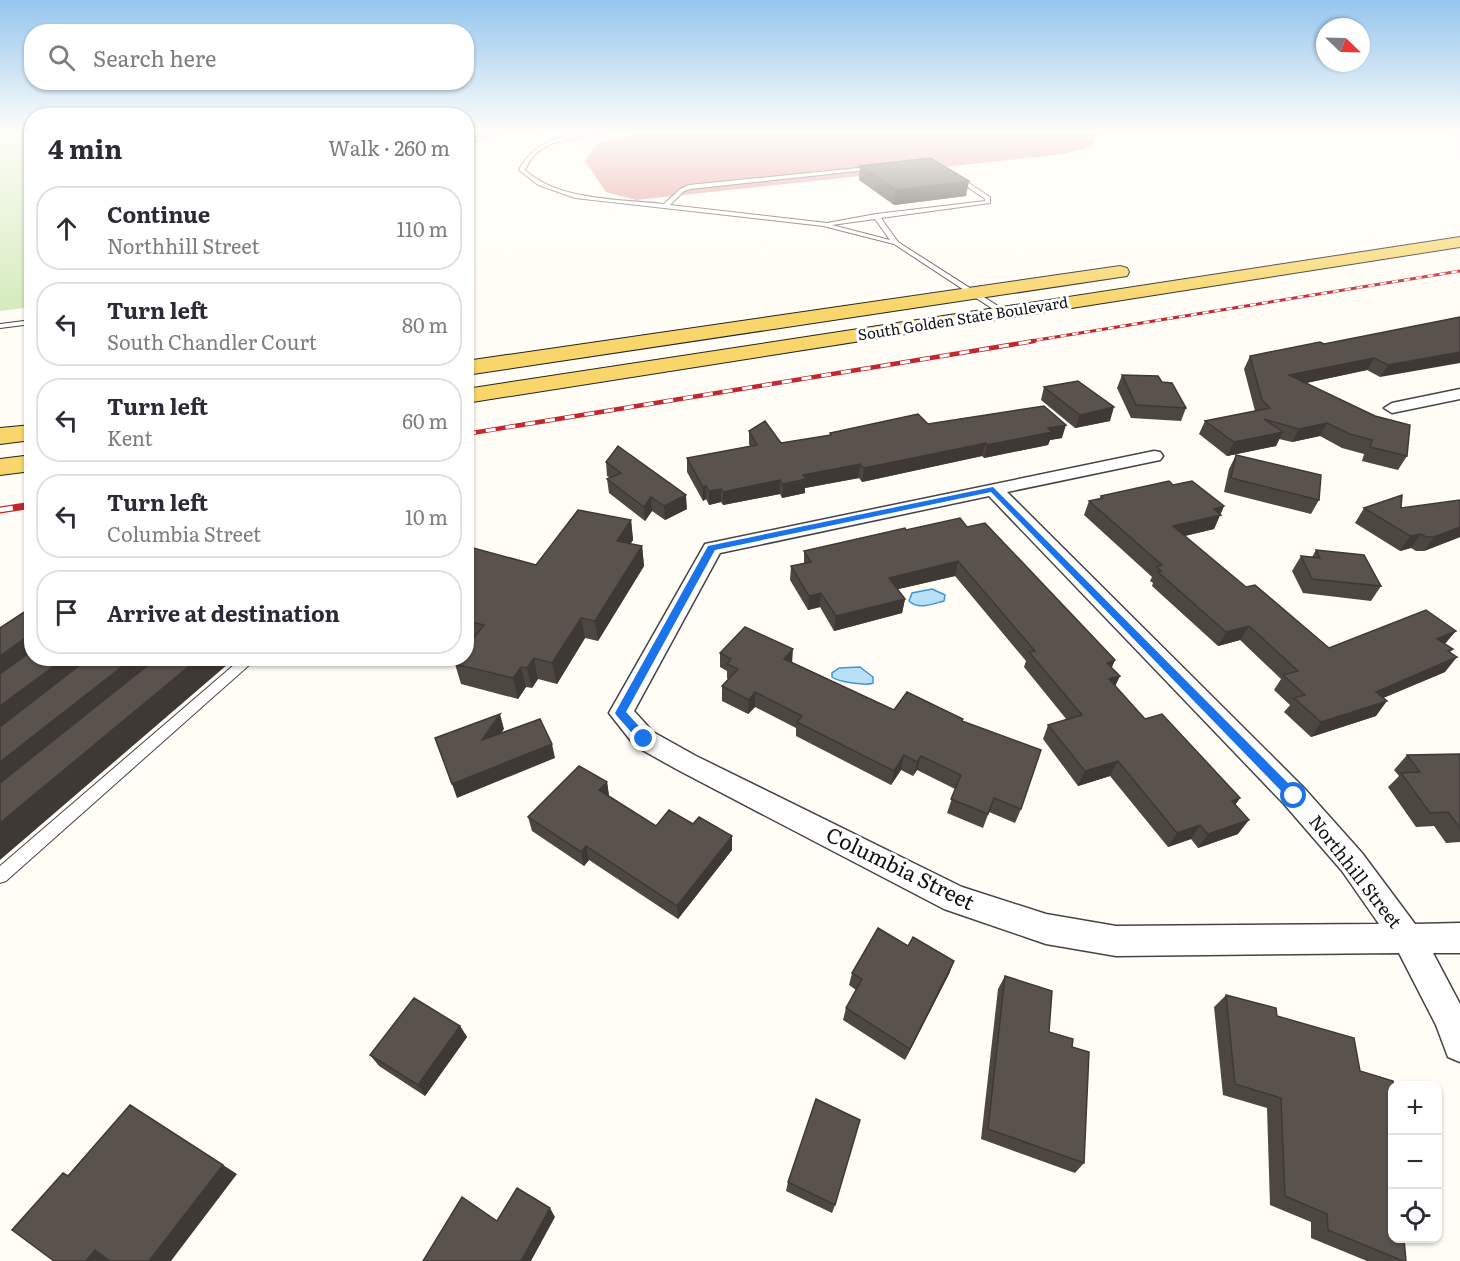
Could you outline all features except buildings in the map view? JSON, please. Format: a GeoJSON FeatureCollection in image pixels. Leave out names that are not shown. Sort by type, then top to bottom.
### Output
{"type":"FeatureCollection","features":[{"type":"Feature","properties":{"kind":"main road","name":"South Golden State Boulevard"},"geometry":{"type":"LineString","coordinates":[[474,395],[1460,242]]}},
{"type":"Feature","properties":{"kind":"main road","name":"South Golden State Boulevard"},"geometry":{"type":"LineString","coordinates":[[474,367],[1142,268]]}},
{"type":"Feature","properties":{"kind":"main road"},"geometry":{"type":"LineString","coordinates":[[0,436],[24,433]]}},
{"type":"Feature","properties":{"kind":"main road"},"geometry":{"type":"LineString","coordinates":[[0,468],[24,464]]}},
{"type":"Feature","properties":{"kind":"street"},"geometry":{"type":"LineString","coordinates":[[1392,408],[1460,394]]}},
{"type":"Feature","properties":{"kind":"street"},"geometry":{"type":"LineString","coordinates":[[993,489],[1154,456]]}},
{"type":"Feature","properties":{"kind":"street","name":"Columbia Street"},"geometry":{"type":"LineString","coordinates":[[993,489],[712,548],[621,713],[644,739],[903,873],[955,899],[1046,929],[1116,941],[1460,938]]}},
{"type":"Feature","properties":{"kind":"street","name":"Northhill Street"},"geometry":{"type":"LineString","coordinates":[[993,489],[1294,796],[1352,862],[1409,940],[1449,1017],[1460,1045]]}},
{"type":"Feature","properties":{"kind":"lane"},"geometry":{"type":"LineString","coordinates":[[553,190],[575,196],[823,224],[897,243],[1005,313]]}},
{"type":"Feature","properties":{"kind":"lane"},"geometry":{"type":"LineString","coordinates":[[664,207],[682,190]]}},
{"type":"Feature","properties":{"kind":"lane"},"geometry":{"type":"LineString","coordinates":[[823,224],[988,202],[988,198],[975,190]]}},
{"type":"Feature","properties":{"kind":"lane"},"geometry":{"type":"LineString","coordinates":[[876,216],[897,243]]}},
{"type":"Feature","properties":{"kind":"lane"},"geometry":{"type":"LineString","coordinates":[[0,326],[24,323]]}},
{"type":"Feature","properties":{"kind":"lane"},"geometry":{"type":"LineString","coordinates":[[0,876],[242,666]]}},
{"type":"Feature","properties":{"kind":"green space"},"geometry":{"type":"Polygon","coordinates":[[[0,190],[24,190],[24,308],[0,311],[0,190]]]}},
{"type":"Feature","properties":{"kind":"water"},"geometry":{"type":"Polygon","coordinates":[[[932,589],[945,595],[944,601],[921,606],[909,601],[912,593],[932,589]]]}},
{"type":"Feature","properties":{"kind":"water"},"geometry":{"type":"Polygon","coordinates":[[[860,667],[873,677],[873,683],[852,683],[832,677],[832,673],[839,668],[860,667]]]}},
{"type":"Feature","properties":{"kind":"railway"},"geometry":{"type":"LineString","coordinates":[[1025,342],[1460,271]]}},
{"type":"Feature","properties":{"kind":"railway"},"geometry":{"type":"LineString","coordinates":[[474,433],[1034,341]]}},
{"type":"Feature","properties":{"kind":"railway"},"geometry":{"type":"LineString","coordinates":[[0,510],[24,506]]}},
{"type":"Feature","properties":{"kind":"route"},"geometry":{"type":"LineString","coordinates":[[644,739],[621,713],[712,548],[993,489],[1294,796]]}}]}
